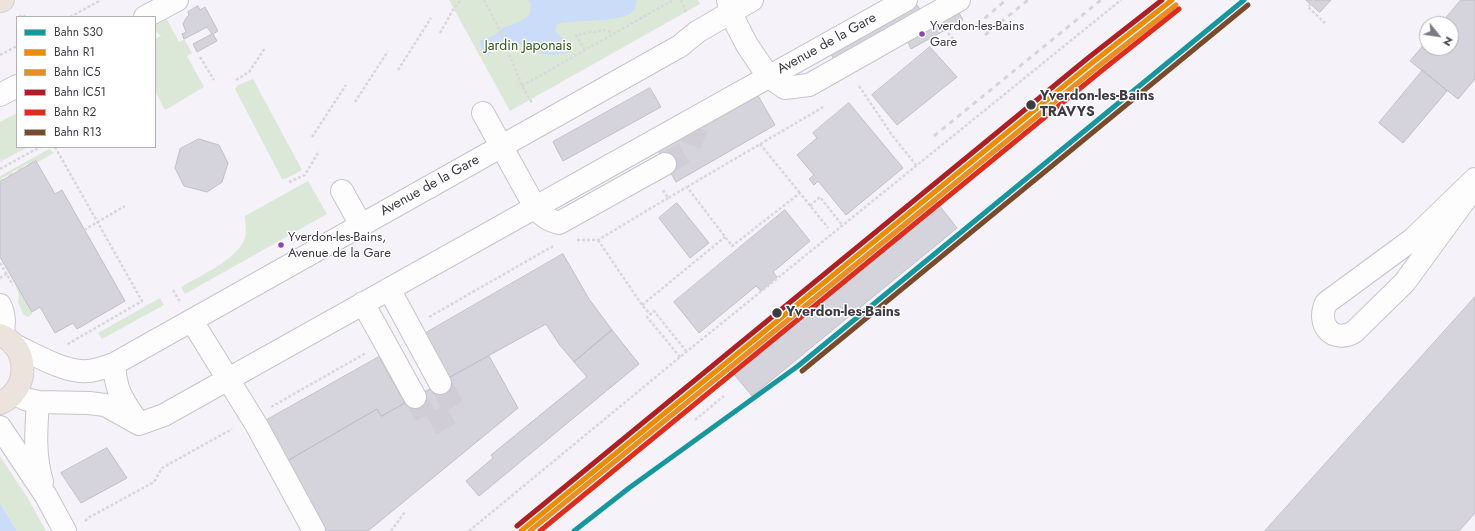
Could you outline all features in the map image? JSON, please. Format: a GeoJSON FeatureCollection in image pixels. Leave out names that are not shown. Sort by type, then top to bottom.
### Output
{"type":"FeatureCollection","features":[{"type":"Feature","properties":{"kind":"main road"},"geometry":{"type":"LineString","coordinates":[[6,338],[20,354],[23,364],[23,374],[19,384],[7,398]]}},
{"type":"Feature","properties":{"kind":"street"},"geometry":{"type":"LineString","coordinates":[[147,16],[177,0]]}},
{"type":"Feature","properties":{"kind":"street","name":"Avenue de la Gare"},"geometry":{"type":"LineString","coordinates":[[6,338],[61,366],[80,371],[89,371],[114,364],[680,46],[729,6],[752,0]]}},
{"type":"Feature","properties":{"kind":"street","name":"Avenue de la Gare"},"geometry":{"type":"LineString","coordinates":[[139,424],[164,415],[535,207],[700,120],[768,76],[906,0]]}},
{"type":"Feature","properties":{"kind":"street","name":"Avenue de la Gare"},"geometry":{"type":"LineString","coordinates":[[729,6],[748,45],[768,76],[785,88],[809,86],[959,0]]}},
{"type":"Feature","properties":{"kind":"street"},"geometry":{"type":"LineString","coordinates":[[0,95],[16,87]]}},
{"type":"Feature","properties":{"kind":"street"},"geometry":{"type":"LineString","coordinates":[[484,113],[535,207],[542,216],[549,221],[559,223],[658,168]]}},
{"type":"Feature","properties":{"kind":"street"},"geometry":{"type":"LineString","coordinates":[[1475,179],[1413,239],[1326,303],[1322,316],[1326,328],[1336,335],[1349,335],[1354,332],[1405,282],[1475,186]]}},
{"type":"Feature","properties":{"kind":"street"},"geometry":{"type":"LineString","coordinates":[[342,192],[361,225]]}},
{"type":"Feature","properties":{"kind":"street"},"geometry":{"type":"LineString","coordinates":[[389,289],[440,383]]}},
{"type":"Feature","properties":{"kind":"street"},"geometry":{"type":"LineString","coordinates":[[363,304],[415,398]]}},
{"type":"Feature","properties":{"kind":"street"},"geometry":{"type":"LineString","coordinates":[[0,305],[3,310],[6,338]]}},
{"type":"Feature","properties":{"kind":"street"},"geometry":{"type":"LineString","coordinates":[[192,321],[252,417],[314,531]]}},
{"type":"Feature","properties":{"kind":"street"},"geometry":{"type":"LineString","coordinates":[[114,364],[115,380],[121,397],[139,424]]}},
{"type":"Feature","properties":{"kind":"street"},"geometry":{"type":"LineString","coordinates":[[7,398],[26,399],[38,402],[89,403],[105,405],[139,424]]}},
{"type":"Feature","properties":{"kind":"street"},"geometry":{"type":"LineString","coordinates":[[38,402],[36,432],[37,464],[46,496]]}},
{"type":"Feature","properties":{"kind":"street"},"geometry":{"type":"LineString","coordinates":[[0,427],[46,496],[75,529]]}},
{"type":"Feature","properties":{"kind":"path"},"geometry":{"type":"LineString","coordinates":[[72,16],[101,0]]}},
{"type":"Feature","properties":{"kind":"path"},"geometry":{"type":"LineString","coordinates":[[440,33],[454,8],[461,0]]}},
{"type":"Feature","properties":{"kind":"path"},"geometry":{"type":"LineString","coordinates":[[484,0],[507,47],[522,86],[534,106]]}},
{"type":"Feature","properties":{"kind":"path"},"geometry":{"type":"LineString","coordinates":[[522,86],[673,0]]}},
{"type":"Feature","properties":{"kind":"path"},"geometry":{"type":"LineString","coordinates":[[681,0],[686,13]]}},
{"type":"Feature","properties":{"kind":"path"},"geometry":{"type":"LineString","coordinates":[[469,531],[842,225],[1121,0]]}},
{"type":"Feature","properties":{"kind":"path"},"geometry":{"type":"LineString","coordinates":[[1314,0],[1308,7],[1325,23]]}},
{"type":"Feature","properties":{"kind":"path"},"geometry":{"type":"LineString","coordinates":[[398,70],[431,18]]}},
{"type":"Feature","properties":{"kind":"path"},"geometry":{"type":"LineString","coordinates":[[585,50],[576,35],[604,30],[614,34]]}},
{"type":"Feature","properties":{"kind":"path"},"geometry":{"type":"LineString","coordinates":[[948,33],[956,42]]}},
{"type":"Feature","properties":{"kind":"path"},"geometry":{"type":"LineString","coordinates":[[0,55],[16,47]]}},
{"type":"Feature","properties":{"kind":"path"},"geometry":{"type":"LineString","coordinates":[[236,80],[249,72],[265,48]]}},
{"type":"Feature","properties":{"kind":"path"},"geometry":{"type":"LineString","coordinates":[[355,102],[388,52]]}},
{"type":"Feature","properties":{"kind":"path"},"geometry":{"type":"LineString","coordinates":[[200,57],[214,80]]}},
{"type":"Feature","properties":{"kind":"path"},"geometry":{"type":"LineString","coordinates":[[312,137],[346,85]]}},
{"type":"Feature","properties":{"kind":"path"},"geometry":{"type":"LineString","coordinates":[[858,86],[892,135],[916,165]]}},
{"type":"Feature","properties":{"kind":"path"},"geometry":{"type":"LineString","coordinates":[[572,240],[598,240],[825,106]]}},
{"type":"Feature","properties":{"kind":"path"},"geometry":{"type":"LineString","coordinates":[[760,144],[828,228]]}},
{"type":"Feature","properties":{"kind":"path"},"geometry":{"type":"LineString","coordinates":[[0,169],[38,148]]}},
{"type":"Feature","properties":{"kind":"path"},"geometry":{"type":"LineString","coordinates":[[56,148],[142,301],[64,346]]}},
{"type":"Feature","properties":{"kind":"path"},"geometry":{"type":"LineString","coordinates":[[289,182],[305,175],[320,151]]}},
{"type":"Feature","properties":{"kind":"path"},"geometry":{"type":"LineString","coordinates":[[658,168],[668,198]]}},
{"type":"Feature","properties":{"kind":"path"},"geometry":{"type":"LineString","coordinates":[[687,187],[732,246],[800,193]]}},
{"type":"Feature","properties":{"kind":"path"},"geometry":{"type":"LineString","coordinates":[[810,206],[820,197],[842,225]]}},
{"type":"Feature","properties":{"kind":"path"},"geometry":{"type":"LineString","coordinates":[[84,230],[125,206]]}},
{"type":"Feature","properties":{"kind":"path"},"geometry":{"type":"LineString","coordinates":[[642,305],[725,237]]}},
{"type":"Feature","properties":{"kind":"path"},"geometry":{"type":"LineString","coordinates":[[598,240],[642,305],[650,314]]}},
{"type":"Feature","properties":{"kind":"path"},"geometry":{"type":"LineString","coordinates":[[410,327],[558,244]]}},
{"type":"Feature","properties":{"kind":"path"},"geometry":{"type":"LineString","coordinates":[[0,278],[9,272]]}},
{"type":"Feature","properties":{"kind":"path"},"geometry":{"type":"LineString","coordinates":[[680,357],[647,317],[650,314],[654,311],[686,351]]}},
{"type":"Feature","properties":{"kind":"path"},"geometry":{"type":"LineString","coordinates":[[75,529],[88,518],[154,482],[162,468],[384,342]]}},
{"type":"Feature","properties":{"kind":"path"},"geometry":{"type":"LineString","coordinates":[[695,420],[725,395]]}},
{"type":"Feature","properties":{"kind":"path"},"geometry":{"type":"LineString","coordinates":[[391,531],[406,512]]}},
{"type":"Feature","properties":{"kind":"green space","name":"Jardin Japonais"},"geometry":{"type":"Polygon","coordinates":[[[449,0],[698,0],[700,4],[510,111],[449,0]]]}},
{"type":"Feature","properties":{"kind":"green space"},"geometry":{"type":"Polygon","coordinates":[[[164,14],[179,42],[184,39],[192,53],[187,56],[204,87],[165,110],[156,93],[156,38],[161,36],[156,32],[156,18],[164,14]]]}},
{"type":"Feature","properties":{"kind":"green space"},"geometry":{"type":"Polygon","coordinates":[[[253,79],[302,170],[287,178],[282,179],[235,89],[238,85],[253,79]]]}},
{"type":"Feature","properties":{"kind":"green space"},"geometry":{"type":"Polygon","coordinates":[[[16,114],[16,148],[26,148],[0,162],[0,122],[16,114]]]}},
{"type":"Feature","properties":{"kind":"green space"},"geometry":{"type":"Polygon","coordinates":[[[49,149],[54,153],[36,163],[35,161],[29,165],[27,164],[19,171],[18,169],[12,172],[13,174],[2,178],[3,180],[0,182],[0,176],[49,149]]]}},
{"type":"Feature","properties":{"kind":"green space"},"geometry":{"type":"Polygon","coordinates":[[[308,181],[327,214],[185,294],[181,287],[227,260],[241,246],[246,235],[245,216],[308,181]]]}},
{"type":"Feature","properties":{"kind":"green space"},"geometry":{"type":"Polygon","coordinates":[[[15,283],[32,312],[32,314],[28,317],[24,315],[18,303],[19,295],[15,283]]]}},
{"type":"Feature","properties":{"kind":"green space"},"geometry":{"type":"Polygon","coordinates":[[[160,298],[164,305],[102,339],[98,333],[160,298]]]}},
{"type":"Feature","properties":{"kind":"green space"},"geometry":{"type":"Polygon","coordinates":[[[0,456],[27,497],[46,531],[17,531],[0,503],[0,456]]]}},
{"type":"Feature","properties":{"kind":"water"},"geometry":{"type":"Polygon","coordinates":[[[527,0],[636,0],[636,4],[635,9],[632,12],[622,17],[605,20],[560,23],[557,25],[555,31],[566,42],[569,52],[553,55],[546,54],[531,50],[509,40],[493,48],[490,55],[486,55],[481,47],[480,41],[493,36],[504,27],[519,22],[527,17],[531,8],[530,2],[527,0]]]}},
{"type":"Feature","properties":{"kind":"water"},"geometry":{"type":"Polygon","coordinates":[[[0,503],[17,531],[0,531],[0,503]]]}},
{"type":"Feature","properties":{"kind":"building"},"geometry":{"type":"Polygon","coordinates":[[[1306,0],[1331,0],[1320,12],[1306,0]]]}},
{"type":"Feature","properties":{"kind":"building"},"geometry":{"type":"Polygon","coordinates":[[[1461,0],[1475,0],[1475,79],[1458,99],[1410,61],[1419,50],[1419,56],[1459,56],[1459,16],[1448,16],[1461,0]]]}},
{"type":"Feature","properties":{"kind":"building"},"geometry":{"type":"Polygon","coordinates":[[[917,5],[923,14],[836,63],[831,54],[917,5]]]}},
{"type":"Feature","properties":{"kind":"building"},"geometry":{"type":"Polygon","coordinates":[[[198,6],[200,10],[205,7],[218,31],[213,34],[217,41],[197,52],[193,44],[212,34],[207,27],[184,39],[182,34],[186,32],[183,24],[189,15],[188,12],[198,6]]]}},
{"type":"Feature","properties":{"kind":"building"},"geometry":{"type":"Polygon","coordinates":[[[958,11],[963,20],[911,49],[907,40],[958,11]]]}},
{"type":"Feature","properties":{"kind":"building"},"geometry":{"type":"Polygon","coordinates":[[[930,47],[957,77],[897,125],[872,95],[930,47]]]}},
{"type":"Feature","properties":{"kind":"building"},"geometry":{"type":"Polygon","coordinates":[[[1423,70],[1447,91],[1403,143],[1379,123],[1423,70]]]}},
{"type":"Feature","properties":{"kind":"building"},"geometry":{"type":"Polygon","coordinates":[[[650,88],[661,107],[563,161],[553,142],[650,88]]]}},
{"type":"Feature","properties":{"kind":"building"},"geometry":{"type":"Polygon","coordinates":[[[757,94],[775,125],[676,182],[658,151],[757,94]]]}},
{"type":"Feature","properties":{"kind":"building"},"geometry":{"type":"Polygon","coordinates":[[[849,103],[903,168],[846,215],[818,181],[814,185],[809,179],[814,175],[797,155],[817,138],[813,133],[849,103]]]}},
{"type":"Feature","properties":{"kind":"building"},"geometry":{"type":"Polygon","coordinates":[[[199,139],[219,145],[228,163],[222,182],[207,192],[184,186],[175,168],[180,149],[199,139]]]}},
{"type":"Feature","properties":{"kind":"building"},"geometry":{"type":"Polygon","coordinates":[[[36,161],[55,194],[62,190],[125,301],[77,329],[73,323],[55,333],[40,307],[32,312],[0,257],[0,182],[36,161]]]}},
{"type":"Feature","properties":{"kind":"building"},"geometry":{"type":"Polygon","coordinates":[[[935,200],[957,228],[752,396],[729,368],[935,200]]]}},
{"type":"Feature","properties":{"kind":"building"},"geometry":{"type":"Polygon","coordinates":[[[677,203],[709,243],[690,258],[659,218],[677,203]]]}},
{"type":"Feature","properties":{"kind":"building"},"geometry":{"type":"Polygon","coordinates":[[[785,210],[810,241],[773,272],[777,277],[761,291],[756,286],[699,333],[674,302],[785,210]]]}},
{"type":"Feature","properties":{"kind":"building"},"geometry":{"type":"Polygon","coordinates":[[[563,254],[589,299],[612,330],[574,362],[559,344],[546,324],[448,378],[424,334],[563,254]]]}},
{"type":"Feature","properties":{"kind":"building"},"geometry":{"type":"Polygon","coordinates":[[[1475,297],[1475,513],[1459,531],[1265,531],[1475,297]]]}},
{"type":"Feature","properties":{"kind":"building"},"geometry":{"type":"Polygon","coordinates":[[[612,330],[639,364],[479,496],[466,481],[493,458],[491,455],[587,377],[574,362],[612,330]]]}},
{"type":"Feature","properties":{"kind":"building"},"geometry":{"type":"Polygon","coordinates":[[[489,356],[518,408],[368,531],[326,531],[287,461],[377,409],[381,416],[489,356]]]}},
{"type":"Feature","properties":{"kind":"building"},"geometry":{"type":"Polygon","coordinates":[[[379,357],[405,403],[381,416],[377,409],[287,461],[265,421],[379,357]]]}},
{"type":"Feature","properties":{"kind":"building"},"geometry":{"type":"Polygon","coordinates":[[[107,448],[127,478],[81,503],[61,473],[107,448]]]}},
{"type":"Feature","properties":{"kind":"tunnel"},"geometry":{"type":"LineString","coordinates":[[665,164],[688,151],[697,128]]}},
{"type":"Feature","properties":{"kind":"tunnel"},"geometry":{"type":"LineString","coordinates":[[415,397],[430,425],[456,411],[440,383]]}},
{"type":"Feature","properties":{"kind":"railway"},"geometry":{"type":"LineString","coordinates":[[977,25],[1006,0]]}},
{"type":"Feature","properties":{"kind":"railway"},"geometry":{"type":"LineString","coordinates":[[985,35],[1028,0]]}},
{"type":"Feature","properties":{"kind":"railway"},"geometry":{"type":"LineString","coordinates":[[934,136],[1101,0]]}},
{"type":"Feature","properties":{"kind":"rail line","name":"IC51"},"geometry":{"type":"LineString","coordinates":[[517,526],[1088,58],[1162,0]]}},
{"type":"Feature","properties":{"kind":"rail line","name":"R1"},"geometry":{"type":"LineString","coordinates":[[521,531],[1092,63],[1172,0]]}},
{"type":"Feature","properties":{"kind":"rail line","name":"S30"},"geometry":{"type":"LineString","coordinates":[[574,531],[629,488],[798,366],[1244,0]]}},
{"type":"Feature","properties":{"kind":"rail line","name":"IC5"},"geometry":{"type":"LineString","coordinates":[[530,531],[1096,68],[1176,5]]}},
{"type":"Feature","properties":{"kind":"rail line","name":"R13"},"geometry":{"type":"LineString","coordinates":[[802,371],[1248,5]]}},
{"type":"Feature","properties":{"kind":"rail line","name":"R2"},"geometry":{"type":"LineString","coordinates":[[540,531],[1179,9]]}},
{"type":"Feature","properties":{"kind":"place","name":"Yverdon-les-Bains Gare"},"geometry":{"type":"Point","coordinates":[922,34]}},
{"type":"Feature","properties":{"kind":"place","name":"Yverdon-les-Bains TRAVYS"},"geometry":{"type":"Point","coordinates":[1031,105]}},
{"type":"Feature","properties":{"kind":"place","name":"Yverdon-les-Bains, Avenue de la Gare"},"geometry":{"type":"Point","coordinates":[281,245]}},
{"type":"Feature","properties":{"kind":"place","name":"Yverdon-les-Bains"},"geometry":{"type":"Point","coordinates":[777,313]}}]}
